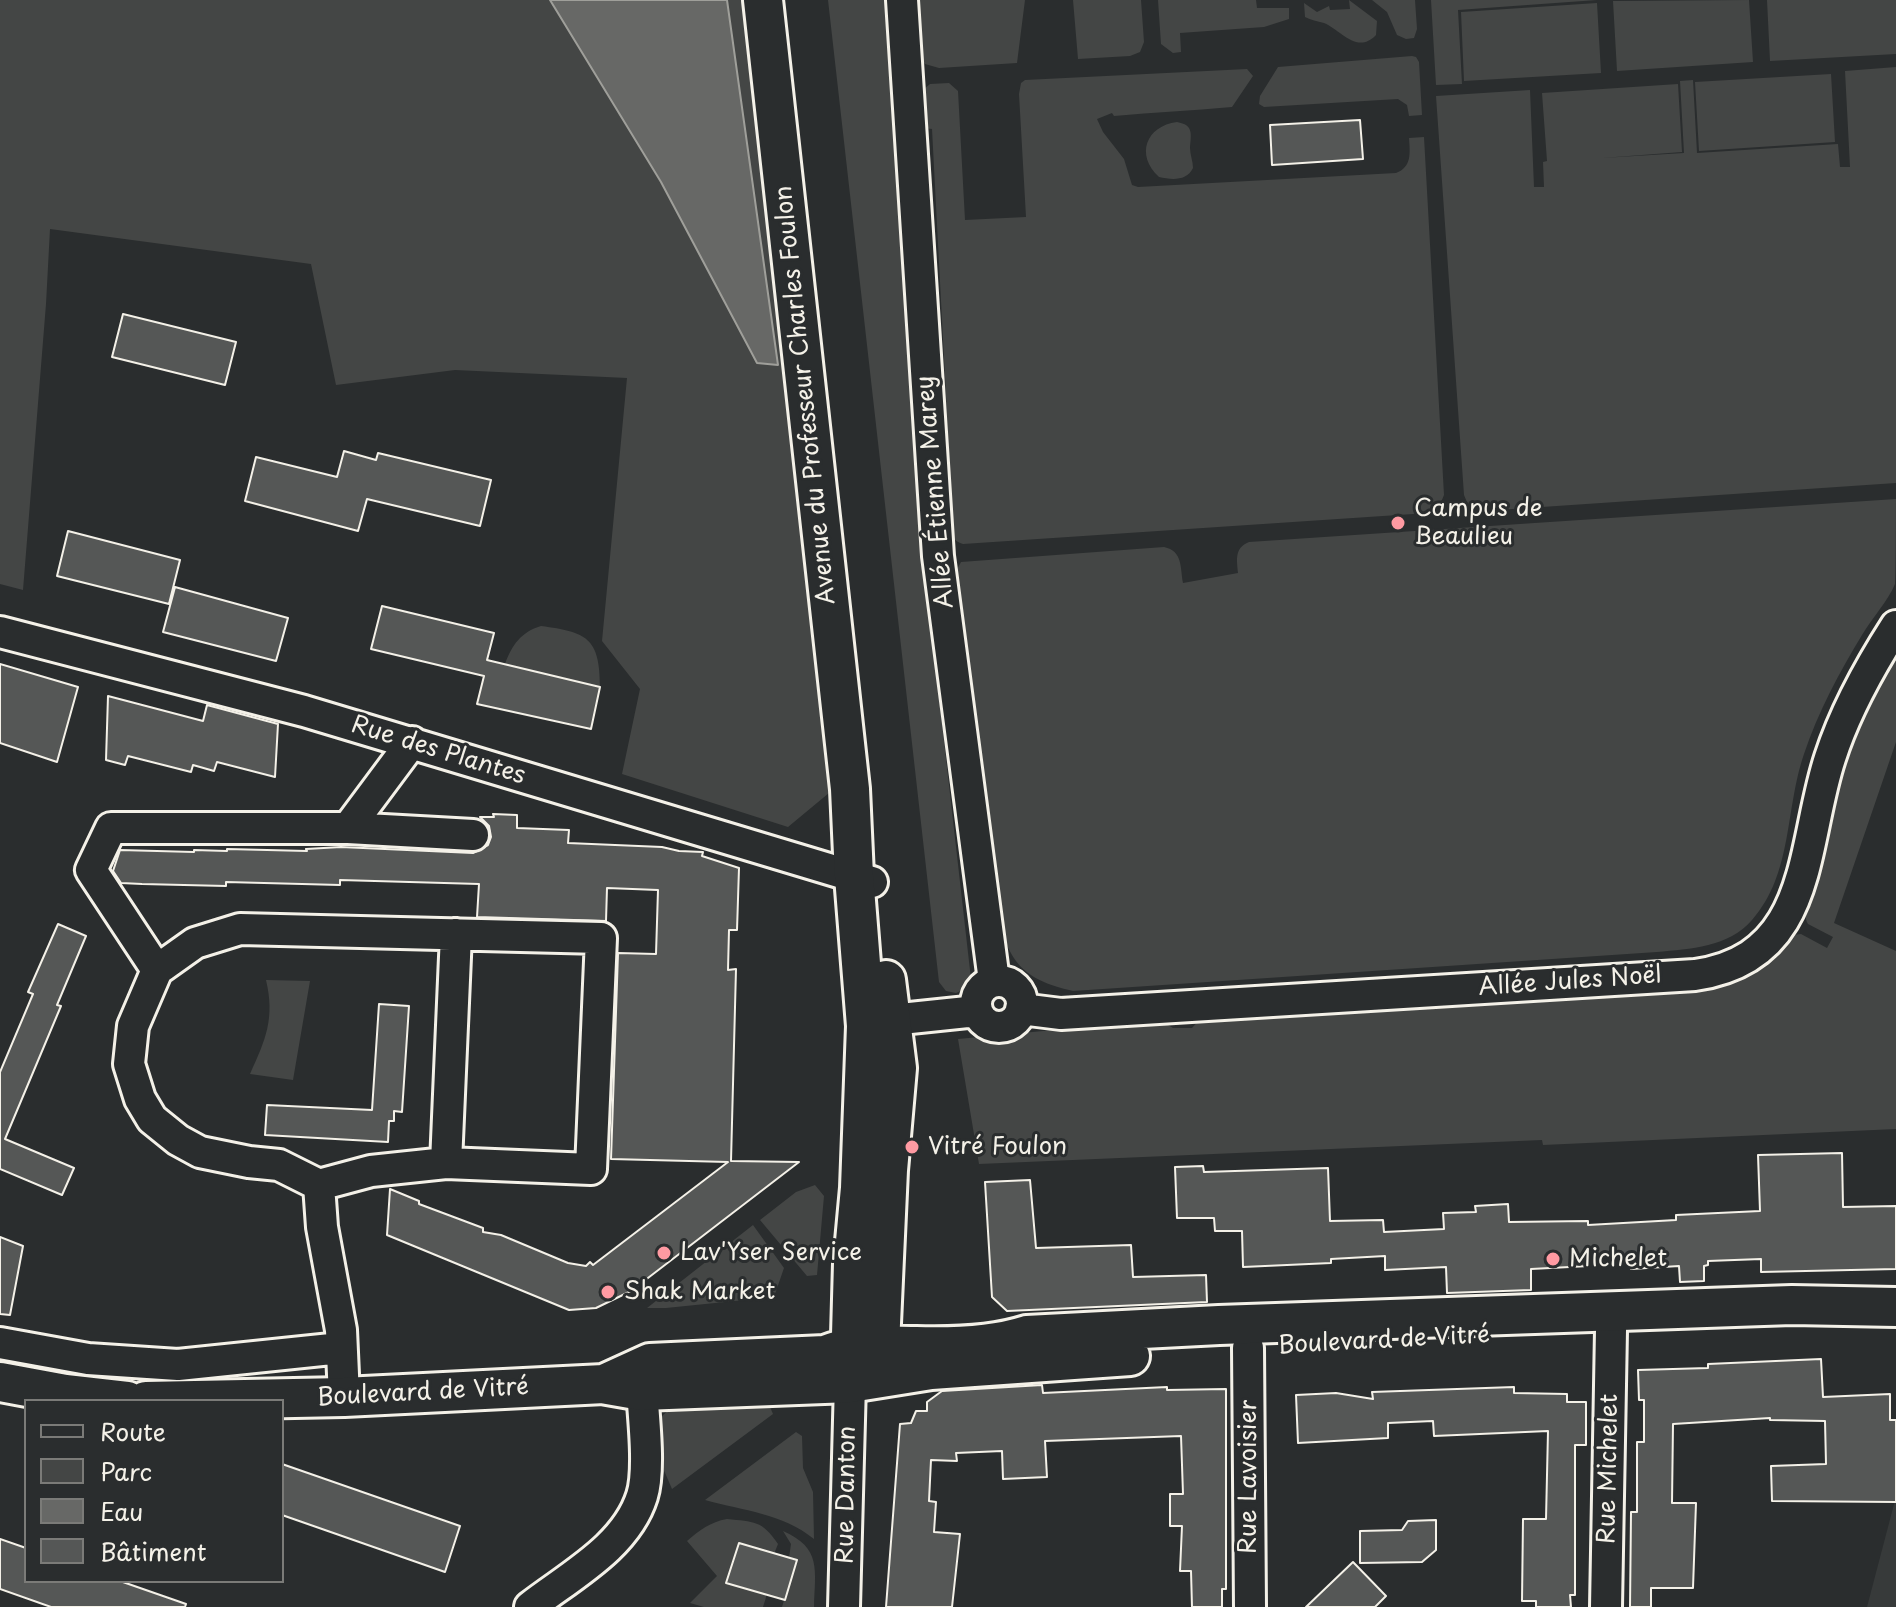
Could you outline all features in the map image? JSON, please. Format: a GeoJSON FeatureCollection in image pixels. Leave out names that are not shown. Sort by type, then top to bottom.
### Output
{"type":"FeatureCollection","features":[{"type":"Feature","properties":{"kind":"main road","name":"Avenue du Professeur Charles Foulon"},"geometry":{"type":"LineString","coordinates":[[763,0],[850,789],[864,825],[863,879],[878,1023],[853,1263],[863,1364]]}},
{"type":"Feature","properties":{"kind":"main road","name":"Avenue du Professeur Charles Foulon"},"geometry":{"type":"LineString","coordinates":[[863,1364],[888,1170],[897,1068],[878,1023]]}},
{"type":"Feature","properties":{"kind":"main road","name":"Boulevard de Vitré"},"geometry":{"type":"LineString","coordinates":[[245,1399],[604,1384],[642,1391],[863,1364],[915,1347],[1006,1342],[1027,1335],[1219,1325],[1792,1305],[1896,1307]]}},
{"type":"Feature","properties":{"kind":"main road","name":"Boulevard de Vitré"},"geometry":{"type":"LineString","coordinates":[[604,1384],[650,1363],[825,1355],[863,1364],[931,1370],[1248,1348],[1611,1330],[1780,1322],[1896,1324]]}},
{"type":"Feature","properties":{"kind":"main road"},"geometry":{"type":"LineString","coordinates":[[0,1382],[109,1399]]}},
{"type":"Feature","properties":{"kind":"street","name":"Allée Étienne Marey"},"geometry":{"type":"LineString","coordinates":[[902,0],[938,556],[994,981]]}},
{"type":"Feature","properties":{"kind":"street","name":"Allée Jules Noël"},"geometry":{"type":"LineString","coordinates":[[1021,1009],[1061,1014],[1695,975],[1732,965],[1758,949],[1794,904],[1805,871],[1815,811],[1830,755],[1849,709],[1896,626]]}},
{"type":"Feature","properties":{"kind":"street","name":"Rue des Plantes"},"geometry":{"type":"LineString","coordinates":[[0,632],[304,711],[781,857],[863,879]]}},
{"type":"Feature","properties":{"kind":"street"},"geometry":{"type":"LineString","coordinates":[[348,828],[412,742]]}},
{"type":"Feature","properties":{"kind":"street"},"geometry":{"type":"LineString","coordinates":[[157,970],[91,870],[111,828],[348,828],[473,835]]}},
{"type":"Feature","properties":{"kind":"street"},"geometry":{"type":"LineString","coordinates":[[240,929],[456,934],[601,938],[591,1169],[446,1163],[371,1171],[319,1185],[279,1165],[200,1152],[178,1140],[152,1119],[140,1099],[129,1064],[133,1026],[157,970],[195,943],[240,929]]}},
{"type":"Feature","properties":{"kind":"street"},"geometry":{"type":"LineString","coordinates":[[446,1163],[456,934]]}},
{"type":"Feature","properties":{"kind":"street"},"geometry":{"type":"LineString","coordinates":[[994,981],[1009,983],[1020,994],[1021,1009],[1014,1022],[1000,1027],[985,1023],[976,1003],[981,989],[994,981]]}},
{"type":"Feature","properties":{"kind":"street"},"geometry":{"type":"LineString","coordinates":[[878,1023],[977,1011]]}},
{"type":"Feature","properties":{"kind":"street"},"geometry":{"type":"LineString","coordinates":[[319,1185],[322,1227],[341,1330],[344,1397]]}},
{"type":"Feature","properties":{"kind":"street","name":"Rue Michelet"},"geometry":{"type":"LineString","coordinates":[[1606,1607],[1611,1330]]}},
{"type":"Feature","properties":{"kind":"street"},"geometry":{"type":"LineString","coordinates":[[0,1343],[88,1359],[178,1365],[341,1348]]}},
{"type":"Feature","properties":{"kind":"street","name":"Rue Lavoisier"},"geometry":{"type":"LineString","coordinates":[[1248,1348],[1250,1607]]}},
{"type":"Feature","properties":{"kind":"street","name":"Rue Danton"},"geometry":{"type":"LineString","coordinates":[[844,1607],[863,1364]]}},
{"type":"Feature","properties":{"kind":"street"},"geometry":{"type":"LineString","coordinates":[[530,1607],[602,1553],[628,1525],[642,1497],[645,1481],[642,1391]]}},
{"type":"Feature","properties":{"kind":"shaded area"},"geometry":{"type":"Polygon","coordinates":[[[1896,1497],[1896,1607],[1867,1607],[1893,1508],[1896,1497]]]}},
{"type":"Feature","properties":{"kind":"green space"},"geometry":{"type":"Polygon","coordinates":[[[0,0],[550,0],[661,182],[757,363],[778,364],[727,0],[743,0],[835,788],[788,827],[622,774],[640,689],[602,641],[627,378],[455,370],[336,385],[311,264],[50,229],[23,590],[0,584],[0,0]]]}},
{"type":"Feature","properties":{"kind":"green space"},"geometry":{"type":"Polygon","coordinates":[[[828,0],[888,0],[923,556],[971,979],[966,989],[956,993],[946,991],[939,982],[828,0]]]}},
{"type":"Feature","properties":{"kind":"green space"},"geometry":{"type":"Polygon","coordinates":[[[917,0],[1025,0],[1017,63],[939,68],[925,64],[920,56],[917,0]]]}},
{"type":"Feature","properties":{"kind":"green space"},"geometry":{"type":"Polygon","coordinates":[[[1073,0],[1141,0],[1144,42],[1140,52],[1130,56],[1078,59],[1073,0]]]}},
{"type":"Feature","properties":{"kind":"green space"},"geometry":{"type":"Polygon","coordinates":[[[1158,0],[1256,0],[1257,8],[1289,8],[1289,19],[1264,27],[1180,33],[1181,52],[1173,53],[1161,44],[1158,0]]]}},
{"type":"Feature","properties":{"kind":"green space"},"geometry":{"type":"Polygon","coordinates":[[[1349,0],[1377,21],[1376,35],[1369,41],[1356,42],[1324,23],[1305,17],[1304,3],[1317,12],[1329,6],[1330,10],[1350,9],[1349,0]]]}},
{"type":"Feature","properties":{"kind":"green space"},"geometry":{"type":"Polygon","coordinates":[[[1372,0],[1415,0],[1417,29],[1414,38],[1397,35],[1387,12],[1372,0]]]}},
{"type":"Feature","properties":{"kind":"green space"},"geometry":{"type":"Polygon","coordinates":[[[1431,0],[1597,0],[1458,10],[1462,84],[1436,85],[1431,0]]]}},
{"type":"Feature","properties":{"kind":"green space"},"geometry":{"type":"Polygon","coordinates":[[[1749,0],[1753,62],[1617,71],[1613,1],[1749,0]]]}},
{"type":"Feature","properties":{"kind":"green space"},"geometry":{"type":"Polygon","coordinates":[[[1767,0],[1896,0],[1896,54],[1770,61],[1767,0]]]}},
{"type":"Feature","properties":{"kind":"green space"},"geometry":{"type":"Polygon","coordinates":[[[1597,3],[1601,73],[1464,81],[1461,12],[1597,3]]]}},
{"type":"Feature","properties":{"kind":"green space"},"geometry":{"type":"Polygon","coordinates":[[[1412,56],[1419,62],[1422,115],[1409,116],[1407,105],[1398,99],[1264,107],[1259,104],[1260,96],[1278,67],[1412,56]]]}},
{"type":"Feature","properties":{"kind":"green space"},"geometry":{"type":"Polygon","coordinates":[[[1896,67],[1896,483],[1483,511],[1469,507],[1464,495],[1436,96],[1530,90],[1534,187],[1544,187],[1543,162],[1547,161],[1542,93],[1678,84],[1682,152],[1602,158],[1684,153],[1680,81],[1693,80],[1697,153],[1838,144],[1840,167],[1850,167],[1845,71],[1896,67]]]}},
{"type":"Feature","properties":{"kind":"green space"},"geometry":{"type":"Polygon","coordinates":[[[1247,69],[1253,76],[1232,107],[1114,116],[1112,113],[1097,119],[1124,159],[1132,185],[1138,187],[1396,173],[1407,163],[1409,138],[1424,137],[1444,495],[1439,507],[1428,513],[958,542],[950,532],[946,512],[952,511],[932,129],[924,128],[923,90],[930,84],[949,83],[958,91],[965,220],[1026,217],[1019,94],[1021,83],[1025,80],[1247,69]]]}},
{"type":"Feature","properties":{"kind":"green space"},"geometry":{"type":"Polygon","coordinates":[[[1831,74],[1835,142],[1699,151],[1695,82],[1831,74]]]}},
{"type":"Feature","properties":{"kind":"green space"},"geometry":{"type":"Polygon","coordinates":[[[1177,122],[1189,128],[1193,168],[1183,177],[1159,177],[1147,160],[1147,143],[1158,129],[1177,122]]]}},
{"type":"Feature","properties":{"kind":"green space"},"geometry":{"type":"Polygon","coordinates":[[[1896,499],[1895,584],[1845,664],[1816,723],[1798,775],[1775,882],[1752,920],[1732,936],[1683,950],[1073,991],[1041,981],[1013,957],[997,915],[954,575],[961,562],[1164,547],[1178,556],[1183,583],[1238,573],[1239,551],[1249,542],[1896,499]]]}},
{"type":"Feature","properties":{"kind":"green space"},"geometry":{"type":"Polygon","coordinates":[[[541,626],[570,631],[588,640],[597,658],[600,687],[505,664],[518,640],[541,626]]]}},
{"type":"Feature","properties":{"kind":"green space"},"geometry":{"type":"Polygon","coordinates":[[[1896,652],[1896,742],[1834,923],[1896,951],[1896,1129],[1543,1145],[1542,1140],[979,1164],[958,1039],[1160,1020],[1173,1028],[1192,1028],[1201,1018],[1696,988],[1738,976],[1793,935],[1801,934],[1827,948],[1833,937],[1808,924],[1806,913],[1818,878],[1832,796],[1852,739],[1896,652]]]}},
{"type":"Feature","properties":{"kind":"green space"},"geometry":{"type":"Polygon","coordinates":[[[266,980],[310,981],[293,1080],[250,1074],[261,1050],[269,1017],[266,980]]]}},
{"type":"Feature","properties":{"kind":"green space"},"geometry":{"type":"Polygon","coordinates":[[[815,1185],[824,1196],[817,1275],[807,1276],[760,1220],[796,1192],[815,1185]]]}},
{"type":"Feature","properties":{"kind":"green space"},"geometry":{"type":"Polygon","coordinates":[[[753,1225],[784,1268],[774,1297],[647,1308],[753,1225]]]}},
{"type":"Feature","properties":{"kind":"green space"},"geometry":{"type":"Polygon","coordinates":[[[770,1407],[773,1414],[672,1489],[663,1468],[662,1416],[670,1409],[770,1407]]]}},
{"type":"Feature","properties":{"kind":"green space"},"geometry":{"type":"Polygon","coordinates":[[[796,1432],[802,1436],[803,1468],[813,1492],[814,1539],[776,1518],[705,1500],[796,1432]]]}},
{"type":"Feature","properties":{"kind":"green space"},"geometry":{"type":"Polygon","coordinates":[[[727,1519],[762,1526],[778,1544],[763,1607],[704,1607],[690,1603],[717,1576],[687,1541],[715,1522],[727,1519]]]}},
{"type":"Feature","properties":{"kind":"green space"},"geometry":{"type":"Polygon","coordinates":[[[783,1531],[804,1545],[814,1562],[814,1607],[782,1607],[796,1561],[789,1558],[791,1544],[783,1531]]]}},
{"type":"Feature","properties":{"kind":"water"},"geometry":{"type":"Polygon","coordinates":[[[550,0],[727,0],[778,365],[757,363],[661,182],[550,0]]]}},
{"type":"Feature","properties":{"kind":"building"},"geometry":{"type":"Polygon","coordinates":[[[1360,120],[1363,159],[1272,165],[1270,125],[1360,120]]]}},
{"type":"Feature","properties":{"kind":"building"},"geometry":{"type":"Polygon","coordinates":[[[123,314],[236,342],[225,385],[112,357],[123,314]]]}},
{"type":"Feature","properties":{"kind":"building"},"geometry":{"type":"Polygon","coordinates":[[[344,451],[376,460],[378,453],[491,480],[480,526],[367,499],[358,531],[245,501],[256,457],[337,477],[344,451]]]}},
{"type":"Feature","properties":{"kind":"building"},"geometry":{"type":"Polygon","coordinates":[[[68,531],[180,560],[169,604],[57,576],[68,531]]]}},
{"type":"Feature","properties":{"kind":"building"},"geometry":{"type":"Polygon","coordinates":[[[175,587],[288,618],[276,661],[163,632],[175,587]]]}},
{"type":"Feature","properties":{"kind":"building"},"geometry":{"type":"Polygon","coordinates":[[[382,606],[494,633],[487,660],[600,687],[591,729],[477,704],[484,676],[371,649],[382,606]]]}},
{"type":"Feature","properties":{"kind":"building"},"geometry":{"type":"Polygon","coordinates":[[[0,664],[78,687],[57,762],[0,743],[0,664]]]}},
{"type":"Feature","properties":{"kind":"building"},"geometry":{"type":"Polygon","coordinates":[[[108,696],[203,721],[207,705],[278,724],[275,777],[217,762],[214,771],[193,765],[191,772],[128,756],[125,765],[106,760],[108,696]]]}},
{"type":"Feature","properties":{"kind":"building"},"geometry":{"type":"Polygon","coordinates":[[[493,814],[517,815],[517,828],[569,830],[568,843],[703,852],[702,856],[739,868],[737,930],[729,930],[728,970],[736,969],[731,1161],[799,1162],[631,1291],[596,1308],[569,1310],[387,1235],[390,1189],[419,1201],[419,1204],[483,1228],[483,1232],[501,1235],[568,1263],[586,1266],[590,1262],[593,1265],[728,1162],[611,1159],[618,953],[656,954],[658,890],[607,888],[606,921],[477,917],[479,884],[340,880],[340,885],[226,882],[226,886],[142,884],[121,883],[113,871],[120,850],[307,851],[341,847],[473,853],[488,845],[491,837],[489,826],[480,817],[494,817],[493,814]]]}},
{"type":"Feature","properties":{"kind":"building"},"geometry":{"type":"Polygon","coordinates":[[[58,924],[86,936],[57,1005],[61,1006],[5,1139],[74,1168],[62,1195],[0,1169],[0,1072],[33,994],[28,992],[58,924]]]}},
{"type":"Feature","properties":{"kind":"building"},"geometry":{"type":"Polygon","coordinates":[[[379,1004],[409,1006],[402,1112],[394,1111],[394,1121],[389,1121],[388,1142],[265,1135],[267,1105],[372,1110],[379,1004]]]}},
{"type":"Feature","properties":{"kind":"building"},"geometry":{"type":"Polygon","coordinates":[[[1842,1153],[1843,1207],[1896,1206],[1896,1269],[1761,1272],[1761,1259],[1708,1261],[1708,1265],[1704,1266],[1704,1281],[1680,1282],[1679,1266],[1631,1269],[1630,1255],[1589,1257],[1589,1266],[1531,1269],[1531,1290],[1447,1293],[1446,1267],[1385,1270],[1385,1256],[1331,1259],[1331,1263],[1243,1267],[1242,1231],[1215,1231],[1214,1218],[1177,1218],[1175,1167],[1203,1166],[1204,1172],[1328,1168],[1330,1221],[1383,1220],[1384,1232],[1444,1229],[1443,1213],[1476,1212],[1475,1206],[1508,1204],[1509,1222],[1588,1221],[1588,1225],[1676,1220],[1676,1215],[1760,1211],[1758,1155],[1842,1153]]]}},
{"type":"Feature","properties":{"kind":"building"},"geometry":{"type":"Polygon","coordinates":[[[1030,1180],[1036,1248],[1131,1245],[1133,1277],[1206,1275],[1207,1302],[1007,1311],[992,1297],[985,1182],[1030,1180]]]}},
{"type":"Feature","properties":{"kind":"building"},"geometry":{"type":"Polygon","coordinates":[[[0,1237],[23,1246],[10,1315],[0,1314],[0,1237]]]}},
{"type":"Feature","properties":{"kind":"building"},"geometry":{"type":"Polygon","coordinates":[[[1821,1359],[1823,1397],[1890,1394],[1890,1420],[1896,1420],[1896,1502],[1772,1501],[1771,1466],[1826,1464],[1825,1421],[1770,1418],[1673,1424],[1672,1503],[1696,1503],[1693,1588],[1651,1588],[1651,1607],[1630,1607],[1631,1512],[1637,1512],[1637,1442],[1644,1442],[1644,1400],[1639,1400],[1638,1370],[1821,1359]]]}},
{"type":"Feature","properties":{"kind":"building"},"geometry":{"type":"Polygon","coordinates":[[[1042,1385],[1043,1393],[1167,1387],[1167,1390],[1226,1389],[1226,1589],[1222,1589],[1222,1607],[1192,1607],[1191,1571],[1180,1571],[1182,1526],[1170,1526],[1170,1494],[1183,1494],[1181,1436],[1045,1441],[1047,1477],[1003,1479],[1002,1451],[956,1453],[957,1461],[931,1460],[929,1501],[936,1502],[934,1532],[960,1534],[952,1607],[886,1607],[900,1424],[911,1423],[916,1411],[927,1411],[927,1402],[942,1391],[1042,1385]]]}},
{"type":"Feature","properties":{"kind":"building"},"geometry":{"type":"Polygon","coordinates":[[[1514,1387],[1514,1393],[1567,1394],[1567,1402],[1586,1402],[1586,1445],[1575,1445],[1575,1595],[1570,1595],[1571,1607],[1536,1607],[1536,1601],[1522,1601],[1523,1519],[1546,1519],[1548,1431],[1434,1436],[1433,1421],[1388,1423],[1388,1438],[1298,1443],[1296,1395],[1336,1393],[1373,1399],[1372,1392],[1514,1387]]]}},
{"type":"Feature","properties":{"kind":"building"},"geometry":{"type":"Polygon","coordinates":[[[284,1465],[460,1526],[445,1572],[284,1516],[284,1465]]]}},
{"type":"Feature","properties":{"kind":"building"},"geometry":{"type":"Polygon","coordinates":[[[1436,1520],[1436,1550],[1422,1562],[1360,1563],[1360,1531],[1402,1530],[1408,1521],[1436,1520]]]}},
{"type":"Feature","properties":{"kind":"building"},"geometry":{"type":"Polygon","coordinates":[[[0,1539],[24,1547],[24,1583],[126,1583],[186,1604],[185,1607],[51,1607],[0,1589],[0,1539]]]}},
{"type":"Feature","properties":{"kind":"building"},"geometry":{"type":"Polygon","coordinates":[[[739,1543],[797,1560],[785,1600],[726,1583],[739,1543]]]}},
{"type":"Feature","properties":{"kind":"building"},"geometry":{"type":"Polygon","coordinates":[[[1353,1562],[1386,1596],[1375,1607],[1306,1607],[1353,1562]]]}},
{"type":"Feature","properties":{"kind":"place","name":"Campus de Beaulieu"},"geometry":{"type":"Point","coordinates":[1398,523]}},
{"type":"Feature","properties":{"kind":"place","name":"Vitré Foulon"},"geometry":{"type":"Point","coordinates":[912,1147]}},
{"type":"Feature","properties":{"kind":"place","name":"Lav'Yser Service"},"geometry":{"type":"Point","coordinates":[664,1253]}},
{"type":"Feature","properties":{"kind":"place","name":"Michelet"},"geometry":{"type":"Point","coordinates":[1553,1259]}},
{"type":"Feature","properties":{"kind":"place","name":"Shak Market"},"geometry":{"type":"Point","coordinates":[608,1292]}}]}
